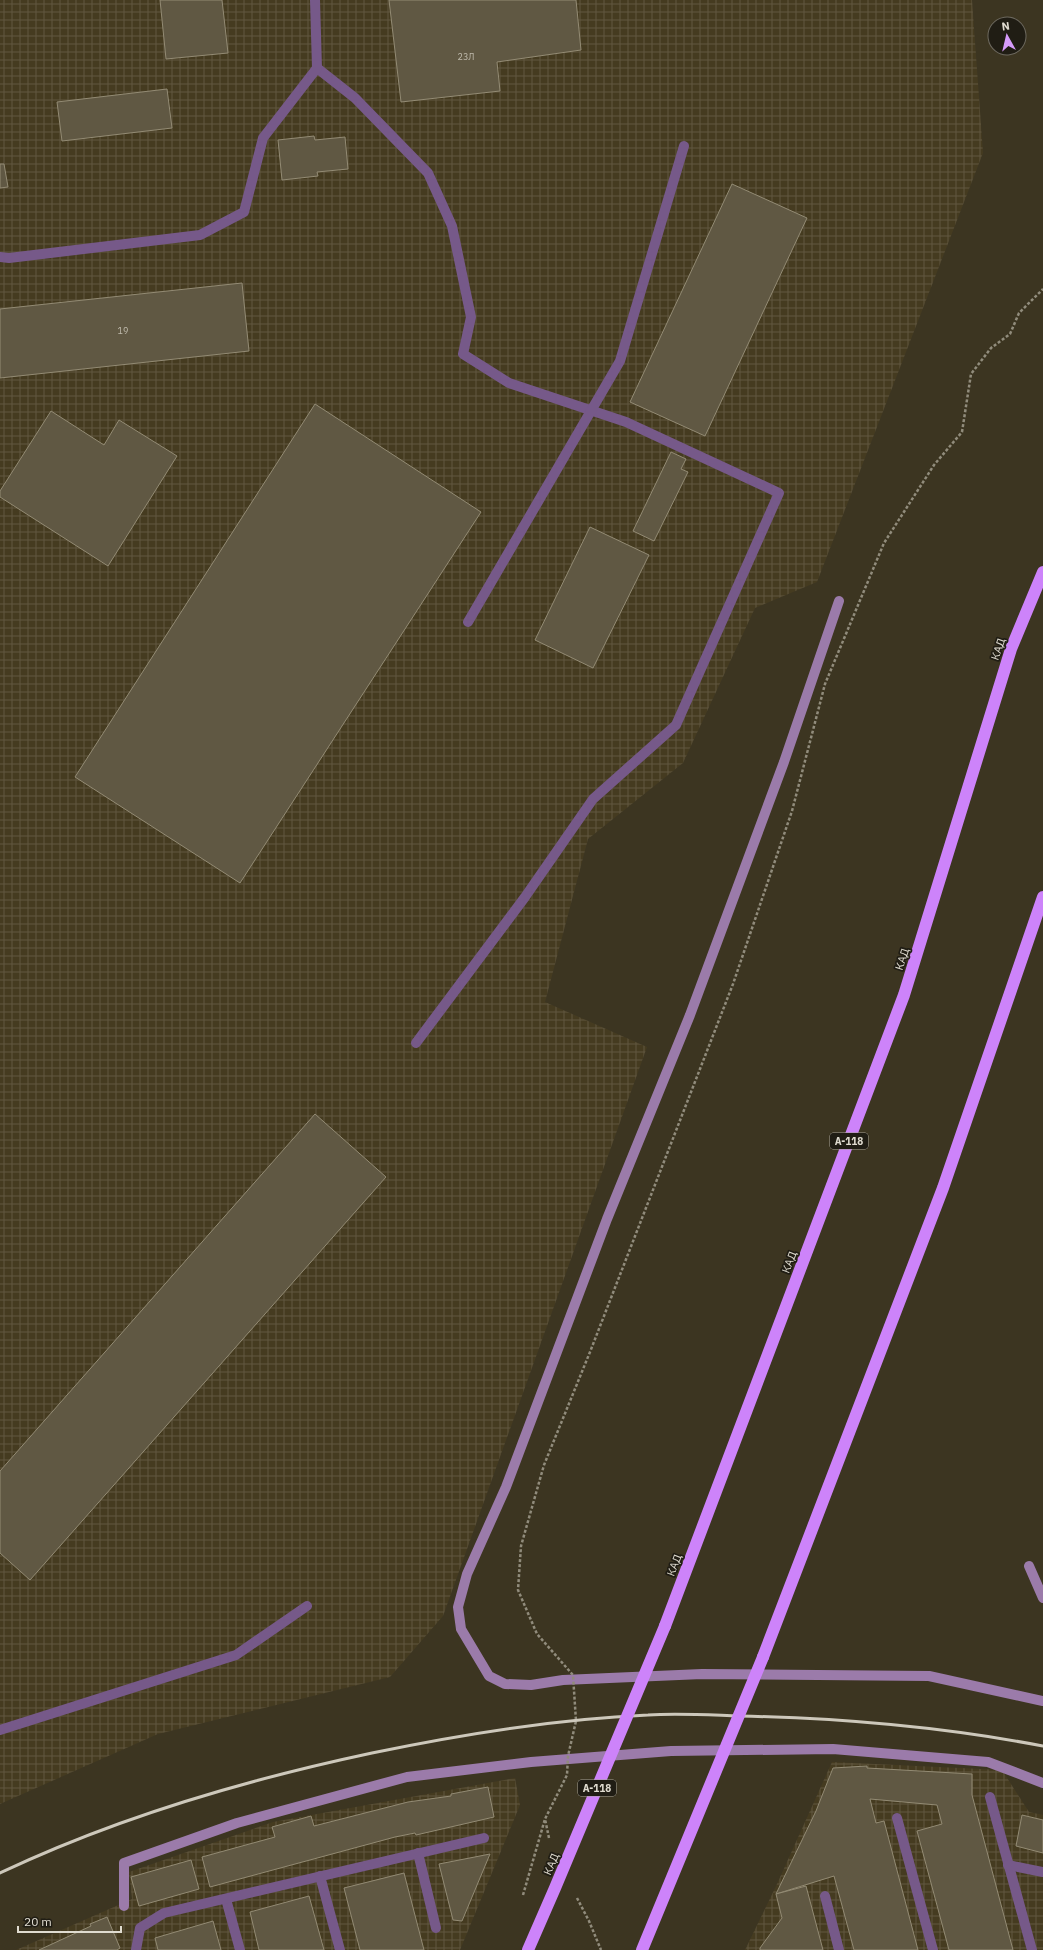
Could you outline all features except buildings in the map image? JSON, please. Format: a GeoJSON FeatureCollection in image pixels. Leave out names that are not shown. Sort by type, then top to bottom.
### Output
{"type":"FeatureCollection","features":[{"type":"Feature","properties":{"kind":"highway","name":"КАД"},"geometry":{"type":"LineString","coordinates":[[528,1950],[665,1626],[904,995],[1011,649],[1043,572]]}},
{"type":"Feature","properties":{"kind":"highway"},"geometry":{"type":"LineString","coordinates":[[642,1950],[763,1657],[940,1195],[1043,897]]}},
{"type":"Feature","properties":{"kind":"lane"},"geometry":{"type":"LineString","coordinates":[[0,257],[9,258],[200,234],[244,212],[262,138],[317,68],[315,0]]}},
{"type":"Feature","properties":{"kind":"lane"},"geometry":{"type":"LineString","coordinates":[[317,68],[355,98],[428,173],[452,226],[471,317],[463,354],[509,383],[626,422],[778,493],[676,726],[593,799],[526,897],[416,1043]]}},
{"type":"Feature","properties":{"kind":"lane"},"geometry":{"type":"LineString","coordinates":[[468,622],[620,361],[684,146]]}},
{"type":"Feature","properties":{"kind":"lane"},"geometry":{"type":"LineString","coordinates":[[0,1730],[236,1655],[307,1606]]}},
{"type":"Feature","properties":{"kind":"lane"},"geometry":{"type":"LineString","coordinates":[[990,1797],[1032,1950]]}},
{"type":"Feature","properties":{"kind":"lane"},"geometry":{"type":"LineString","coordinates":[[897,1818],[933,1950]]}},
{"type":"Feature","properties":{"kind":"lane"},"geometry":{"type":"LineString","coordinates":[[136,1950],[140,1928],[164,1913],[484,1838]]}},
{"type":"Feature","properties":{"kind":"lane"},"geometry":{"type":"LineString","coordinates":[[418,1853],[436,1928]]}},
{"type":"Feature","properties":{"kind":"lane"},"geometry":{"type":"LineString","coordinates":[[1008,1865],[1043,1872]]}},
{"type":"Feature","properties":{"kind":"lane"},"geometry":{"type":"LineString","coordinates":[[320,1876],[340,1950]]}},
{"type":"Feature","properties":{"kind":"lane"},"geometry":{"type":"LineString","coordinates":[[825,1896],[840,1950]]}},
{"type":"Feature","properties":{"kind":"lane"},"geometry":{"type":"LineString","coordinates":[[226,1899],[240,1950]]}},
{"type":"Feature","properties":{"kind":"path"},"geometry":{"type":"LineString","coordinates":[[567,1775],[568,1756],[576,1721],[573,1675],[537,1634],[518,1590],[521,1546],[544,1464],[590,1352],[733,984],[792,811],[825,684],[884,543],[934,466],[962,432],[971,374],[991,348],[1010,334],[1019,313],[1043,289]]}},
{"type":"Feature","properties":{"kind":"path"},"geometry":{"type":"LineString","coordinates":[[521,1903],[545,1819]]}},
{"type":"Feature","properties":{"kind":"shaded area"},"geometry":{"type":"Polygon","coordinates":[[[0,0],[972,0],[983,153],[817,582],[755,608],[683,763],[588,839],[545,1002],[647,1047],[443,1616],[390,1677],[158,1734],[0,1804],[0,0]]]}},
{"type":"Feature","properties":{"kind":"shaded area"},"geometry":{"type":"Polygon","coordinates":[[[832,1762],[1002,1770],[1029,1812],[1043,1815],[1043,1950],[745,1950],[777,1884],[832,1762]]]}},
{"type":"Feature","properties":{"kind":"shaded area"},"geometry":{"type":"Polygon","coordinates":[[[515,1778],[520,1805],[460,1950],[16,1950],[132,1899],[129,1872],[273,1822],[515,1778]]]}},
{"type":"Feature","properties":{"kind":"waterway"},"geometry":{"type":"LineString","coordinates":[[839,601],[784,762],[690,1015],[607,1219],[506,1487],[467,1574],[458,1607],[461,1629],[489,1676],[505,1684],[531,1685],[563,1680],[702,1674],[929,1676],[1043,1701]]}},
{"type":"Feature","properties":{"kind":"waterway"},"geometry":{"type":"LineString","coordinates":[[1029,1566],[1043,1598]]}},
{"type":"Feature","properties":{"kind":"waterway"},"geometry":{"type":"LineString","coordinates":[[124,1906],[124,1863],[237,1823],[407,1777],[531,1762],[671,1751],[833,1749],[988,1762],[1043,1783]]}},
{"type":"Feature","properties":{"kind":"railway"},"geometry":{"type":"LineString","coordinates":[[0,1873],[90,1834],[183,1802],[230,1788],[277,1775],[372,1753],[509,1728],[613,1717],[659,1714],[694,1714],[854,1721],[968,1734],[1043,1746]]}}]}
